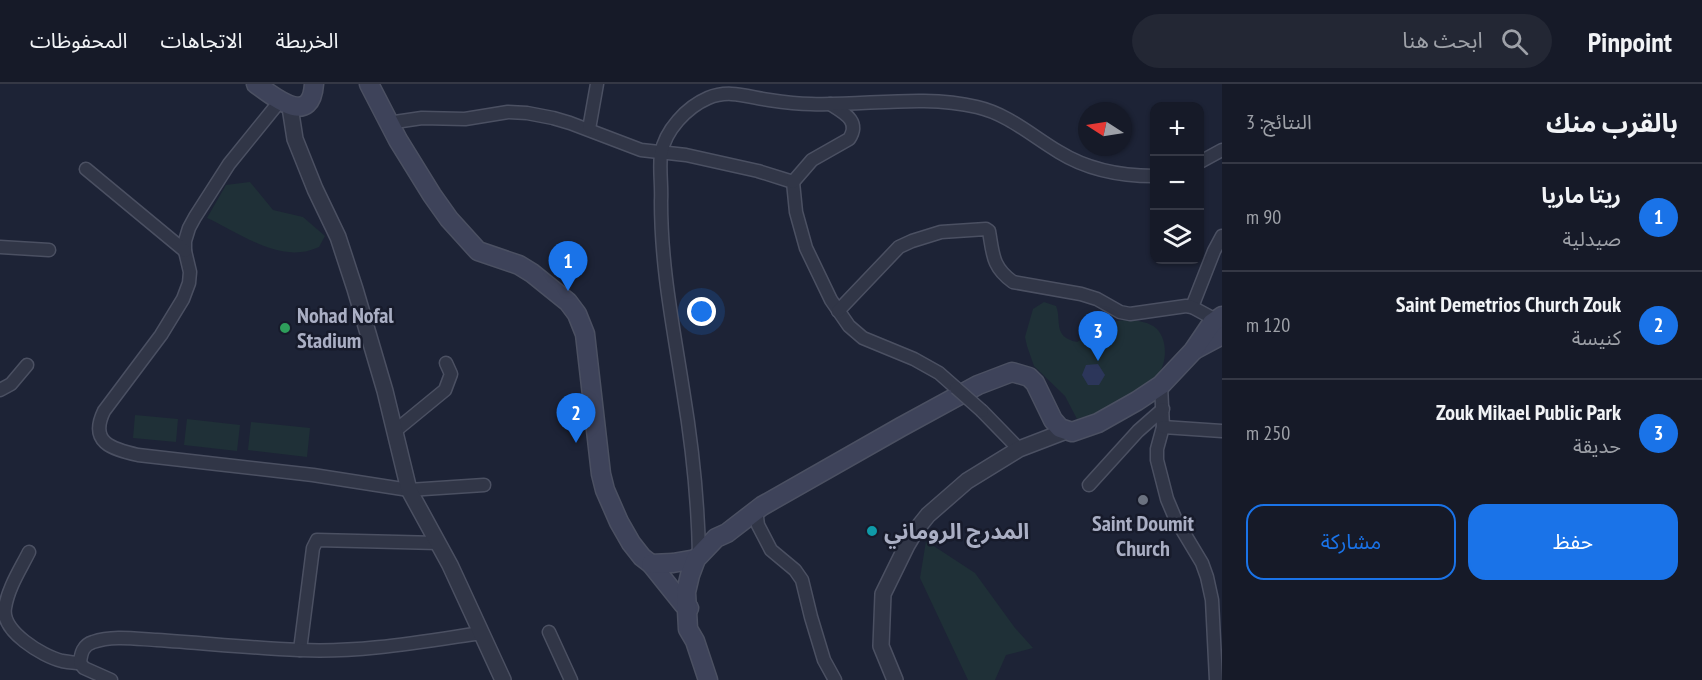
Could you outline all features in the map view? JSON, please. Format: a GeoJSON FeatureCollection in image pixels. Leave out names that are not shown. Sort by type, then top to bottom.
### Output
{"type":"FeatureCollection","features":[{"type":"Feature","properties":{"kind":"main road"},"geometry":{"type":"LineString","coordinates":[[256,84],[285,104],[300,108],[308,102],[314,84]]}},
{"type":"Feature","properties":{"kind":"main road"},"geometry":{"type":"LineString","coordinates":[[369,84],[388,123],[432,195],[473,246],[478,251],[512,262],[532,273],[568,302],[577,314],[585,334],[605,490],[631,543],[647,560],[674,563],[697,557],[756,510],[920,416],[978,385],[1012,372],[1029,377],[1035,382],[1053,420],[1060,428],[1072,432],[1098,423],[1161,385],[1193,351],[1205,331],[1220,324]]}},
{"type":"Feature","properties":{"kind":"main road"},"geometry":{"type":"LineString","coordinates":[[708,680],[695,641],[688,629],[698,578],[705,561],[722,538]]}},
{"type":"Feature","properties":{"kind":"main road"},"geometry":{"type":"LineString","coordinates":[[691,614],[686,592],[697,557]]}},
{"type":"Feature","properties":{"kind":"main road"},"geometry":{"type":"LineString","coordinates":[[647,560],[646,567],[673,604],[691,614]]}},
{"type":"Feature","properties":{"kind":"street"},"geometry":{"type":"LineString","coordinates":[[589,129],[597,84]]}},
{"type":"Feature","properties":{"kind":"street"},"geometry":{"type":"LineString","coordinates":[[697,557],[698,525],[694,466],[662,254],[661,153],[678,120],[700,102],[719,94],[729,93],[767,100],[810,104],[946,102],[997,112],[1082,164],[1114,173],[1150,176]]}},
{"type":"Feature","properties":{"kind":"street"},"geometry":{"type":"LineString","coordinates":[[285,104],[229,164],[195,217],[185,241],[190,272],[189,283],[183,298],[161,335],[104,411],[98,430],[102,439],[111,447],[138,454],[313,475],[409,490],[484,485]]}},
{"type":"Feature","properties":{"kind":"street"},"geometry":{"type":"LineString","coordinates":[[285,104],[295,139],[338,237],[355,289],[385,391],[409,490],[438,543],[503,680]]}},
{"type":"Feature","properties":{"kind":"street"},"geometry":{"type":"LineString","coordinates":[[830,104],[843,112],[852,122],[854,130],[852,135],[849,140],[812,160],[794,182],[796,212],[806,248],[838,311],[849,326],[863,338],[939,373],[982,411],[1019,449]]}},
{"type":"Feature","properties":{"kind":"street"},"geometry":{"type":"LineString","coordinates":[[388,123],[422,118],[465,119],[516,112],[553,118],[589,129],[641,150],[686,155],[758,171],[794,182]]}},
{"type":"Feature","properties":{"kind":"street"},"geometry":{"type":"LineString","coordinates":[[1204,160],[1222,150]]}},
{"type":"Feature","properties":{"kind":"street"},"geometry":{"type":"LineString","coordinates":[[86,169],[185,251]]}},
{"type":"Feature","properties":{"kind":"street"},"geometry":{"type":"LineString","coordinates":[[838,311],[899,247],[941,232],[979,228],[988,231],[991,252],[997,267],[1013,282],[1081,294],[1097,299],[1120,312],[1130,314],[1176,306],[1192,306],[1220,324]]}},
{"type":"Feature","properties":{"kind":"street"},"geometry":{"type":"LineString","coordinates":[[1192,306],[1214,250],[1222,237]]}},
{"type":"Feature","properties":{"kind":"street"},"geometry":{"type":"LineString","coordinates":[[0,247],[50,250]]}},
{"type":"Feature","properties":{"kind":"street"},"geometry":{"type":"LineString","coordinates":[[395,431],[445,390],[451,374],[446,363]]}},
{"type":"Feature","properties":{"kind":"street"},"geometry":{"type":"LineString","coordinates":[[0,390],[11,384],[27,365]]}},
{"type":"Feature","properties":{"kind":"street"},"geometry":{"type":"LineString","coordinates":[[1161,385],[1163,428],[1157,449],[1157,460],[1175,518],[1203,563],[1212,600],[1216,680]]}},
{"type":"Feature","properties":{"kind":"street"},"geometry":{"type":"LineString","coordinates":[[1089,485],[1138,431],[1162,409]]}},
{"type":"Feature","properties":{"kind":"street"},"geometry":{"type":"LineString","coordinates":[[1163,428],[1222,431]]}},
{"type":"Feature","properties":{"kind":"street"},"geometry":{"type":"LineString","coordinates":[[895,680],[881,646],[883,594],[906,545],[928,515],[960,487],[1019,449],[1066,431]]}},
{"type":"Feature","properties":{"kind":"street"},"geometry":{"type":"LineString","coordinates":[[756,510],[758,525],[771,550],[795,570],[802,580],[824,660],[834,680]]}},
{"type":"Feature","properties":{"kind":"street"},"geometry":{"type":"LineString","coordinates":[[698,525],[722,538]]}},
{"type":"Feature","properties":{"kind":"street"},"geometry":{"type":"LineString","coordinates":[[300,650],[313,548],[317,540],[438,543]]}},
{"type":"Feature","properties":{"kind":"street"},"geometry":{"type":"LineString","coordinates":[[29,552],[4,608],[4,624],[45,654],[60,661],[80,663],[84,668],[111,680]]}},
{"type":"Feature","properties":{"kind":"street"},"geometry":{"type":"LineString","coordinates":[[549,632],[571,680]]}},
{"type":"Feature","properties":{"kind":"street"},"geometry":{"type":"LineString","coordinates":[[80,663],[84,647],[92,642],[105,640],[137,639],[300,650],[367,649],[481,633]]}},
{"type":"Feature","properties":{"kind":"shaded area"},"geometry":{"type":"Polygon","coordinates":[[[250,182],[273,210],[303,217],[325,236],[319,247],[303,252],[277,250],[252,241],[207,218],[226,185],[250,182]]]}},
{"type":"Feature","properties":{"kind":"shaded area"},"geometry":{"type":"Polygon","coordinates":[[[1044,302],[1056,306],[1061,332],[1069,340],[1077,342],[1107,325],[1120,321],[1147,323],[1161,334],[1165,348],[1162,368],[1146,386],[1120,404],[1077,419],[1065,396],[1034,366],[1027,346],[1025,337],[1033,309],[1044,302]]]}},
{"type":"Feature","properties":{"kind":"shaded area"},"geometry":{"type":"Polygon","coordinates":[[[135,415],[178,419],[176,442],[133,438],[135,415]]]}},
{"type":"Feature","properties":{"kind":"shaded area"},"geometry":{"type":"Polygon","coordinates":[[[187,419],[240,425],[237,451],[184,445],[187,419]]]}},
{"type":"Feature","properties":{"kind":"shaded area"},"geometry":{"type":"Polygon","coordinates":[[[251,422],[310,428],[307,457],[248,450],[251,422]]]}},
{"type":"Feature","properties":{"kind":"shaded area"},"geometry":{"type":"Polygon","coordinates":[[[926,541],[975,573],[1015,628],[1033,648],[1006,655],[995,680],[968,680],[920,578],[926,541]]]}},
{"type":"Feature","properties":{"kind":"water"},"geometry":{"type":"Polygon","coordinates":[[[1098,364],[1105,375],[1099,385],[1088,385],[1082,375],[1086,365],[1098,364]]]}},
{"type":"Feature","properties":{"kind":"place","name":"ريتا ماريا"},"geometry":{"type":"Point","coordinates":[568,291]}},
{"type":"Feature","properties":{"kind":"place","name":"Nohad Nofal Stadium"},"geometry":{"type":"Point","coordinates":[285,328]}},
{"type":"Feature","properties":{"kind":"place","name":"Zouk Mikael Public Park"},"geometry":{"type":"Point","coordinates":[1098,361]}},
{"type":"Feature","properties":{"kind":"place","name":"Saint Demetrios Church Zouk"},"geometry":{"type":"Point","coordinates":[576,443]}},
{"type":"Feature","properties":{"kind":"place","name":"Saint Doumit Church"},"geometry":{"type":"Point","coordinates":[1143,500]}},
{"type":"Feature","properties":{"kind":"place","name":"المدرج الروماني"},"geometry":{"type":"Point","coordinates":[872,531]}}]}
